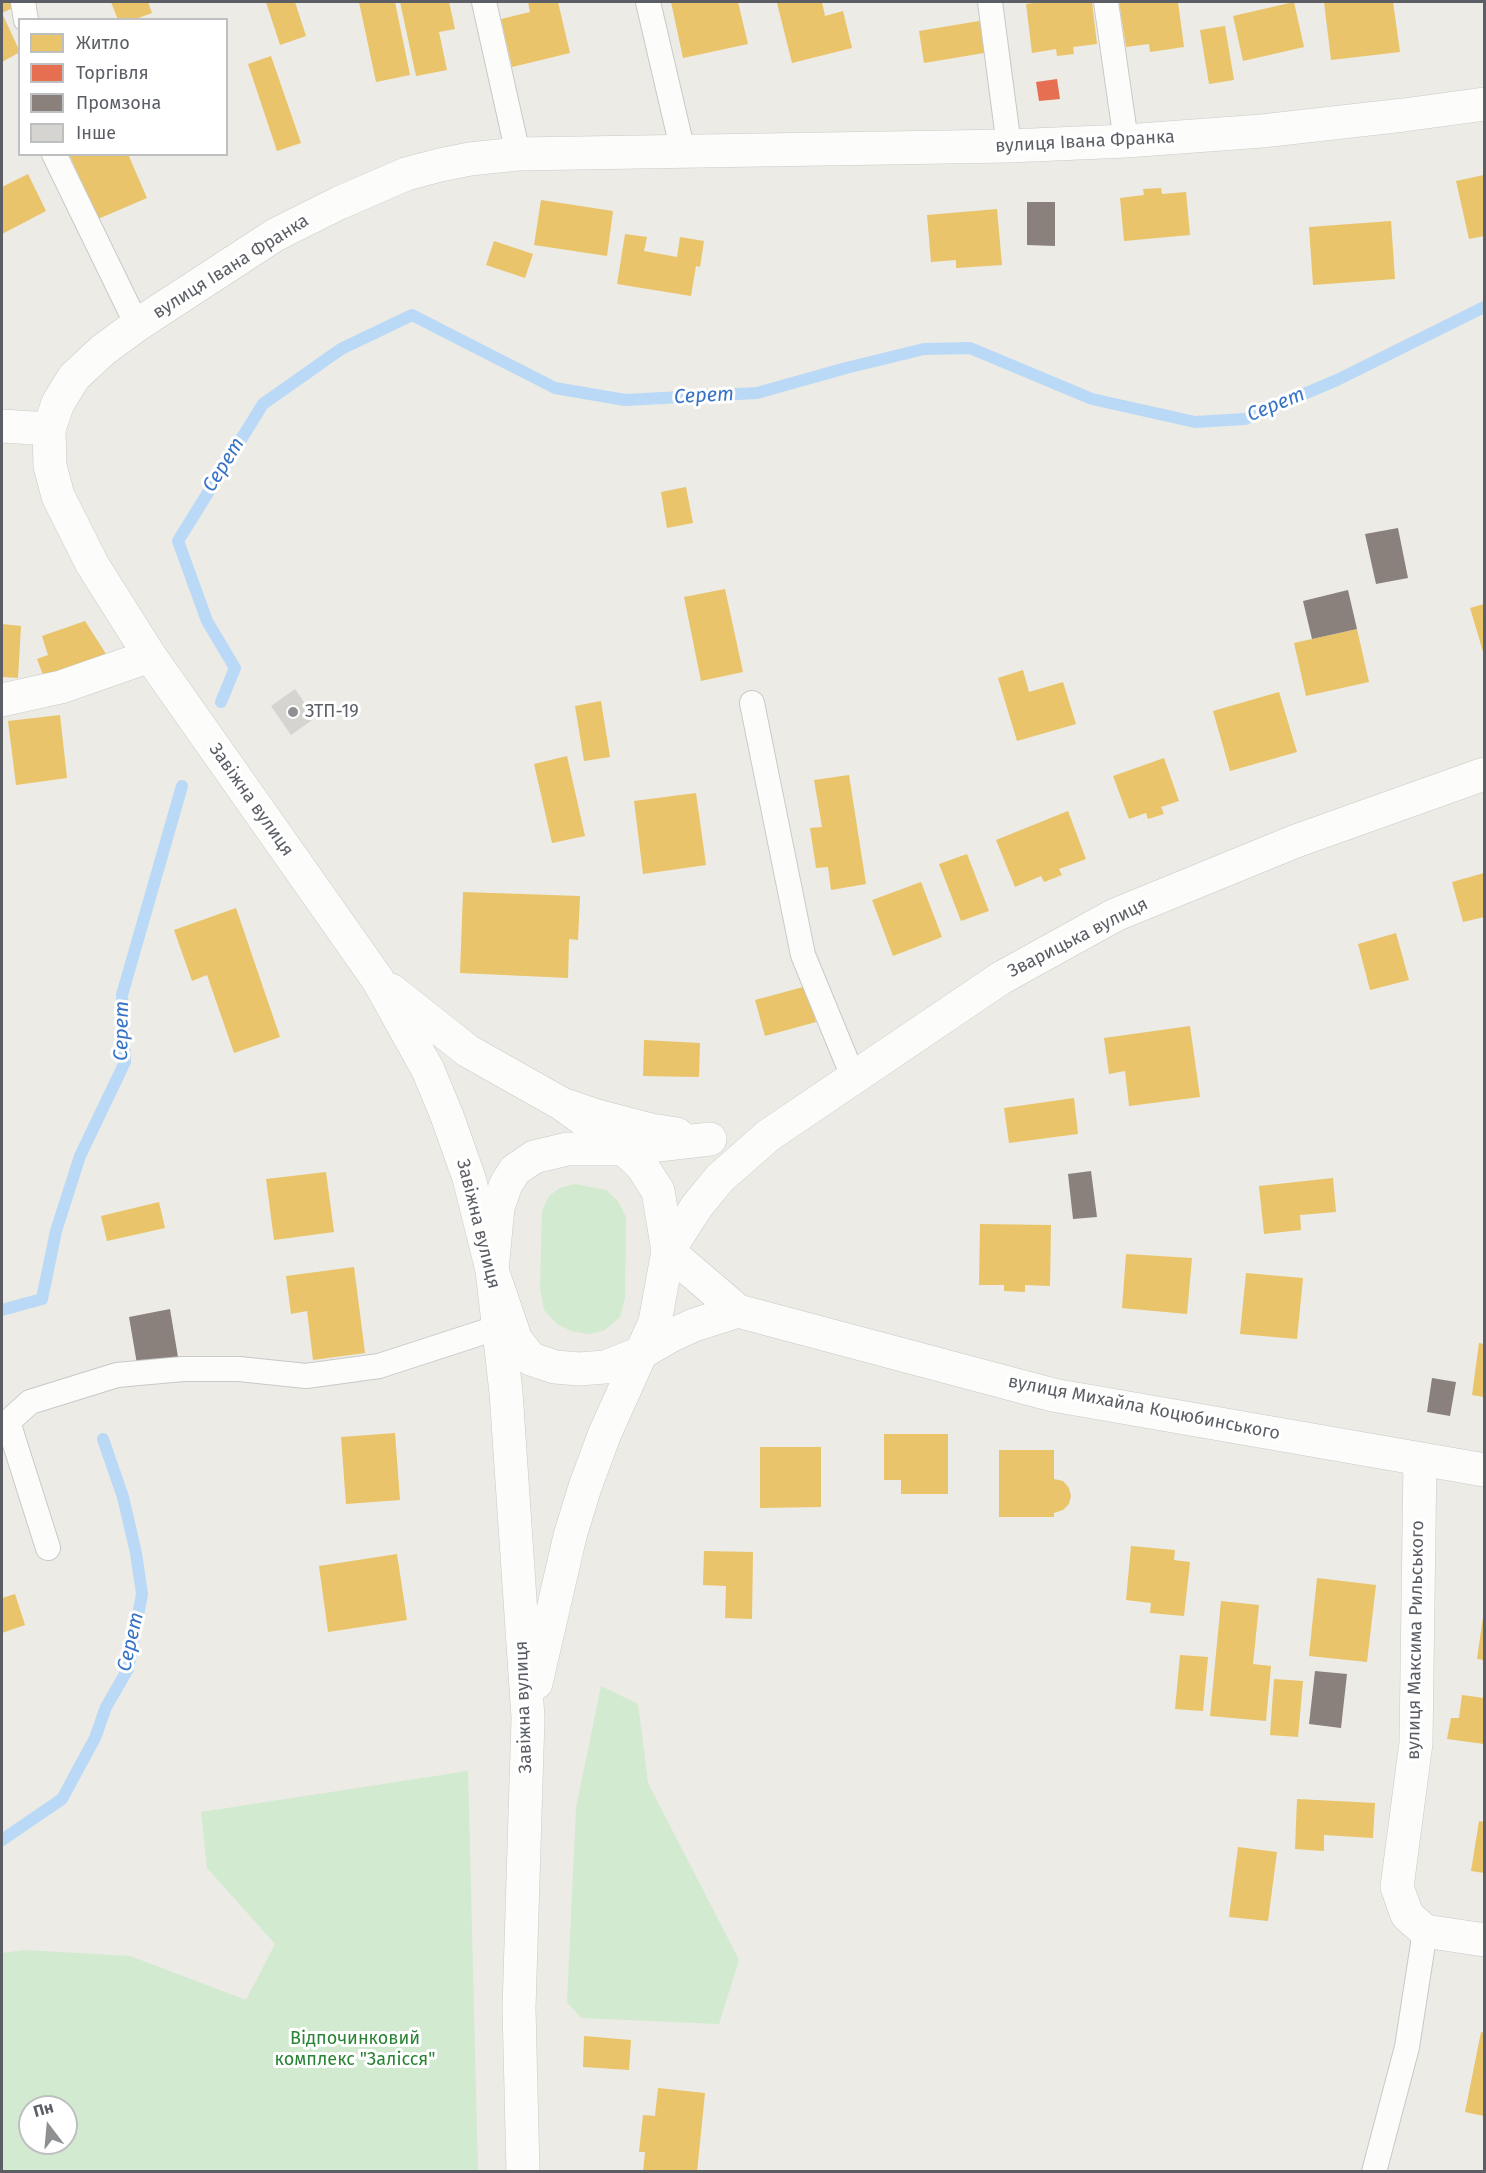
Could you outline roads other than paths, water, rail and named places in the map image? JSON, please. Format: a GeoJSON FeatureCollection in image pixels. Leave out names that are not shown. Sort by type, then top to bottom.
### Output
{"type":"FeatureCollection","features":[{"type":"Feature","properties":{"kind":"main road","name":"вулиця Івана Франка"},"geometry":{"type":"LineString","coordinates":[[49,429],[58,403],[74,377],[103,350],[275,236],[339,203],[406,174],[470,159],[518,154],[1009,146],[1126,141],[1274,129],[1485,104]]}},
{"type":"Feature","properties":{"kind":"main road"},"geometry":{"type":"LineString","coordinates":[[2,426],[49,429]]}},
{"type":"Feature","properties":{"kind":"main road","name":"Завіжна вулиця"},"geometry":{"type":"LineString","coordinates":[[49,429],[50,466],[58,496],[92,564],[150,656],[378,980],[428,1070],[469,1178],[492,1270],[499,1327],[506,1392],[528,1718],[519,2008],[523,2172]]}},
{"type":"Feature","properties":{"kind":"main road"},"geometry":{"type":"LineString","coordinates":[[2,700],[61,687],[150,656]]}},
{"type":"Feature","properties":{"kind":"main road","name":"Зварицька вулиця"},"geometry":{"type":"LineString","coordinates":[[668,1251],[697,1206],[720,1178],[769,1135],[1001,978],[1115,915],[1296,841],[1485,774]]}},
{"type":"Feature","properties":{"kind":"main road"},"geometry":{"type":"LineString","coordinates":[[378,980],[468,1051],[562,1104],[624,1149],[642,1166],[658,1191],[668,1251],[655,1322],[605,1433],[570,1536],[528,1718]]}},
{"type":"Feature","properties":{"kind":"main road","name":"Зварицька вулиця"},"geometry":{"type":"LineString","coordinates":[[562,1104],[651,1130],[710,1139],[769,1135]]}},
{"type":"Feature","properties":{"kind":"main road"},"geometry":{"type":"LineString","coordinates":[[710,1139],[624,1149],[567,1149],[534,1157],[515,1170],[506,1185],[498,1207],[492,1270],[516,1340],[531,1359],[555,1367],[579,1369],[606,1367],[641,1353],[670,1335],[694,1324],[738,1311]]}},
{"type":"Feature","properties":{"kind":"main road"},"geometry":{"type":"LineString","coordinates":[[668,1251],[738,1311]]}},
{"type":"Feature","properties":{"kind":"main road","name":"вулиця Михайла Коцюбинського"},"geometry":{"type":"LineString","coordinates":[[738,1311],[1053,1395],[1485,1470]]}},
{"type":"Feature","properties":{"kind":"main road","name":"вулиця Максима Рильського"},"geometry":{"type":"LineString","coordinates":[[1420,1459],[1416,1743],[1397,1887],[1407,1915],[1425,1931]]}},
{"type":"Feature","properties":{"kind":"main road"},"geometry":{"type":"LineString","coordinates":[[1425,1931],[1485,1940]]}},
{"type":"Feature","properties":{"kind":"lane"},"geometry":{"type":"LineString","coordinates":[[23,2],[26,18]]}},
{"type":"Feature","properties":{"kind":"lane"},"geometry":{"type":"LineString","coordinates":[[484,2],[518,154]]}},
{"type":"Feature","properties":{"kind":"lane"},"geometry":{"type":"LineString","coordinates":[[648,2],[683,152]]}},
{"type":"Feature","properties":{"kind":"lane"},"geometry":{"type":"LineString","coordinates":[[990,2],[1009,146]]}},
{"type":"Feature","properties":{"kind":"lane"},"geometry":{"type":"LineString","coordinates":[[1106,2],[1126,141]]}},
{"type":"Feature","properties":{"kind":"lane"},"geometry":{"type":"LineString","coordinates":[[55,156],[138,325]]}},
{"type":"Feature","properties":{"kind":"lane"},"geometry":{"type":"LineString","coordinates":[[752,703],[803,955],[854,1079]]}},
{"type":"Feature","properties":{"kind":"lane"},"geometry":{"type":"LineString","coordinates":[[48,1548],[5,1423],[30,1402],[117,1375],[183,1369],[239,1369],[306,1376],[379,1366],[499,1327]]}},
{"type":"Feature","properties":{"kind":"lane"},"geometry":{"type":"LineString","coordinates":[[1374,2172],[1407,2047],[1425,1931]]}},
{"type":"Feature","properties":{"kind":"waterway","name":"Серет"},"geometry":{"type":"LineString","coordinates":[[221,702],[235,668],[207,621],[178,541],[263,404],[341,349],[412,315],[555,388],[625,400],[757,393],[924,349],[970,348],[1092,399],[1195,422],[1245,419],[1337,380],[1484,307]]}},
{"type":"Feature","properties":{"kind":"waterway","name":"Серет"},"geometry":{"type":"LineString","coordinates":[[2,1310],[42,1299],[56,1231],[80,1156],[125,1062],[122,995],[182,786]]}},
{"type":"Feature","properties":{"kind":"waterway","name":"Серет"},"geometry":{"type":"LineString","coordinates":[[2,1840],[62,1799],[95,1738],[106,1707],[128,1669],[142,1594],[136,1553],[123,1497],[103,1439]]}},
{"type":"Feature","properties":{"kind":"place","name":"ЗТП-19"},"geometry":{"type":"Point","coordinates":[293,712]}},
{"type":"Feature","properties":{"kind":"park label","name":"Відпочинковий комплекс \"Залісся\""},"geometry":{"type":"Point","coordinates":[355,2049]}}]}
